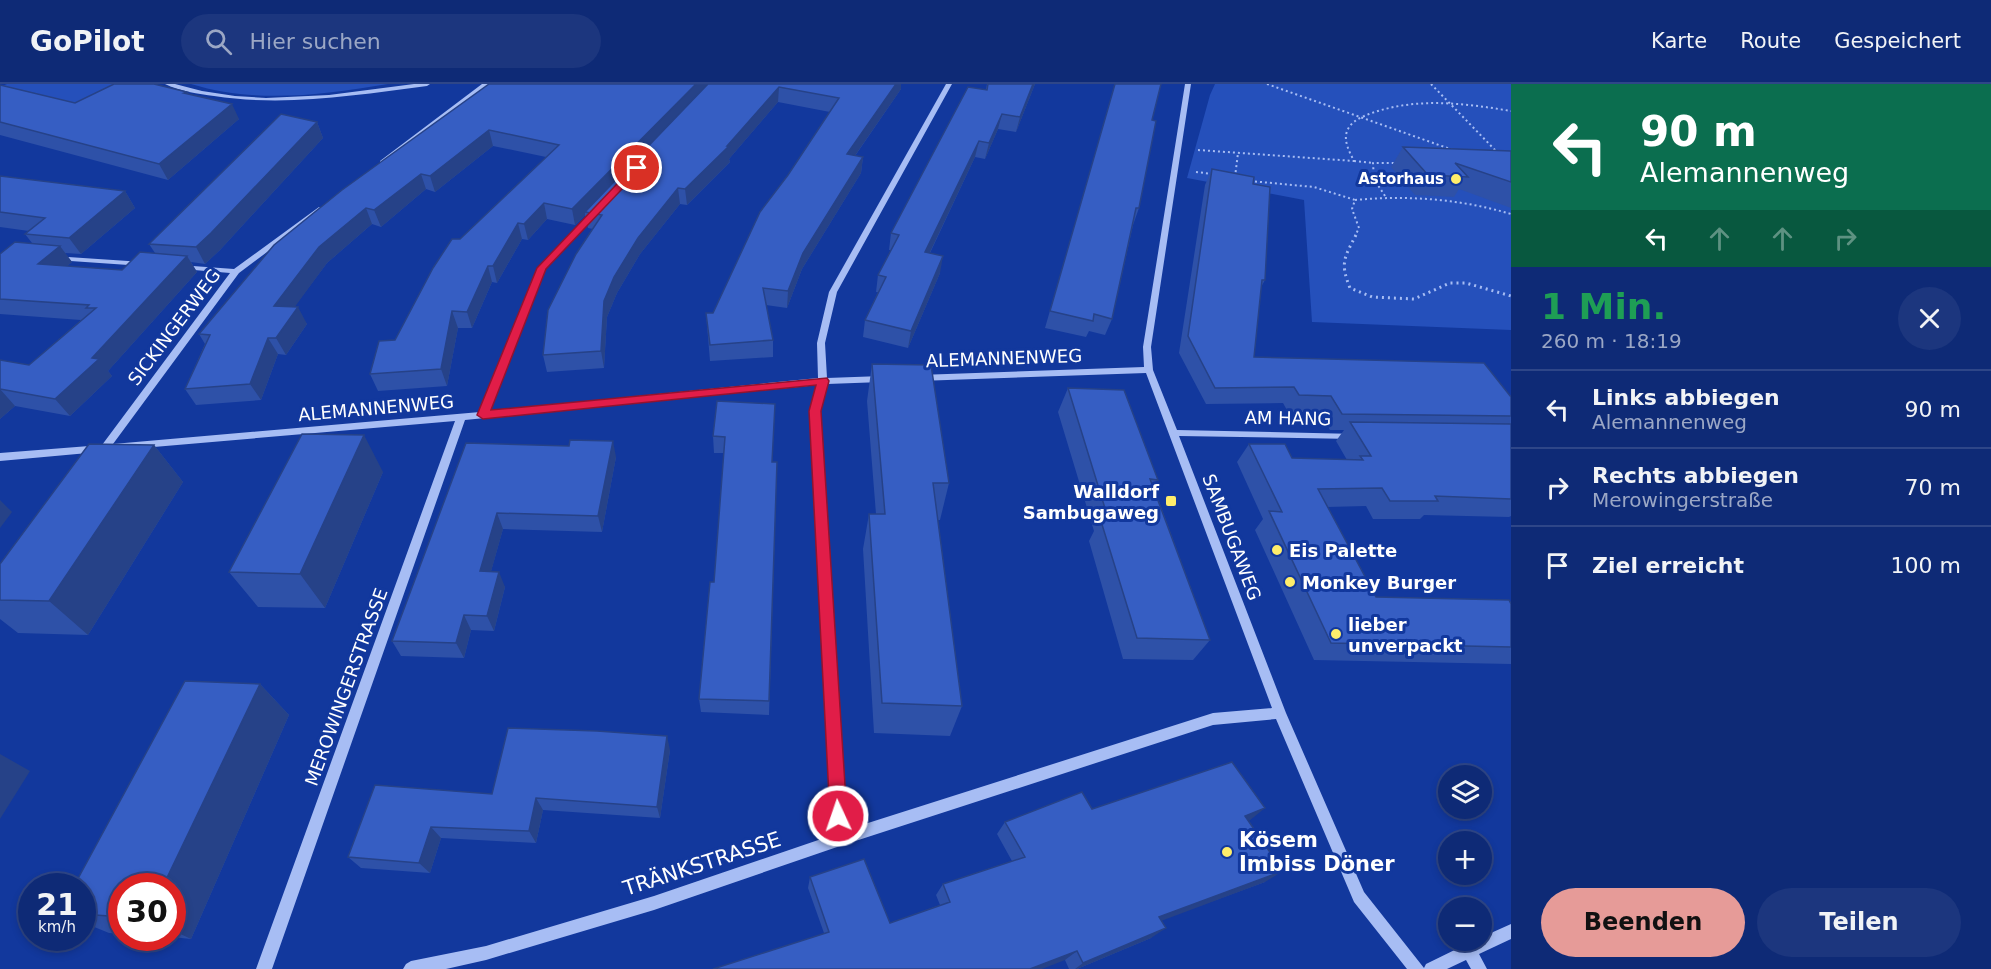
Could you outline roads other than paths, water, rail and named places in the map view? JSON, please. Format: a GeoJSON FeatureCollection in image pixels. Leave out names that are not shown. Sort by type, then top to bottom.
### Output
{"type":"FeatureCollection","features":[{"type":"Feature","properties":{"kind":"street"},"geometry":{"type":"LineString","coordinates":[[168,84],[228,98],[277,101],[319,99],[427,84]]}},
{"type":"Feature","properties":{"kind":"street"},"geometry":{"type":"LineString","coordinates":[[375,167],[486,84]]}},
{"type":"Feature","properties":{"kind":"street"},"geometry":{"type":"LineString","coordinates":[[840,839],[815,411],[823,381],[821,343],[833,292],[949,84]]}},
{"type":"Feature","properties":{"kind":"street","name":"SAMBUGAWEG"},"geometry":{"type":"LineString","coordinates":[[1188,84],[1147,347],[1149,370],[1280,713],[1359,897],[1417,969]]}},
{"type":"Feature","properties":{"kind":"street"},"geometry":{"type":"LineString","coordinates":[[483,415],[542,268],[605,201]]}},
{"type":"Feature","properties":{"kind":"street","name":"SICKINGERWEG"},"geometry":{"type":"LineString","coordinates":[[99,456],[236,272],[328,202]]}},
{"type":"Feature","properties":{"kind":"street"},"geometry":{"type":"LineString","coordinates":[[48,257],[154,265]]}},
{"type":"Feature","properties":{"kind":"street"},"geometry":{"type":"LineString","coordinates":[[177,267],[236,272]]}},
{"type":"Feature","properties":{"kind":"street","name":"ALEMANNENWEG"},"geometry":{"type":"LineString","coordinates":[[905,378],[1149,370]]}},
{"type":"Feature","properties":{"kind":"street","name":"ALEMANNENWEG"},"geometry":{"type":"LineString","coordinates":[[0,457],[483,415],[823,381],[893,379]]}},
{"type":"Feature","properties":{"kind":"street","name":"MEROWINGERSTRASSE"},"geometry":{"type":"LineString","coordinates":[[264,969],[461,417]]}},
{"type":"Feature","properties":{"kind":"street","name":"AM HANG"},"geometry":{"type":"LineString","coordinates":[[1172,433],[1371,436]]}},
{"type":"Feature","properties":{"kind":"street","name":"TRÄNKSTRASSE"},"geometry":{"type":"LineString","coordinates":[[411,969],[486,953],[654,903],[840,839],[1213,719],[1280,713]]}},
{"type":"Feature","properties":{"kind":"street"},"geometry":{"type":"LineString","coordinates":[[1431,969],[1511,931]]}},
{"type":"Feature","properties":{"kind":"street"},"geometry":{"type":"LineString","coordinates":[[1470,952],[1479,969]]}},
{"type":"Feature","properties":{"kind":"place","name":"Astorhaus"},"geometry":{"type":"Point","coordinates":[1456,179]}},
{"type":"Feature","properties":{"kind":"place","name":"Walldorf Sambugaweg"},"geometry":{"type":"Point","coordinates":[1171,501]}},
{"type":"Feature","properties":{"kind":"place","name":"Eis Palette"},"geometry":{"type":"Point","coordinates":[1277,550]}},
{"type":"Feature","properties":{"kind":"place","name":"Monkey Burger"},"geometry":{"type":"Point","coordinates":[1290,582]}},
{"type":"Feature","properties":{"kind":"place","name":"lieber unverpackt"},"geometry":{"type":"Point","coordinates":[1336,634]}},
{"type":"Feature","properties":{"kind":"place","name":"Kösem Imbiss Döner"},"geometry":{"type":"Point","coordinates":[1227,852]}}]}
